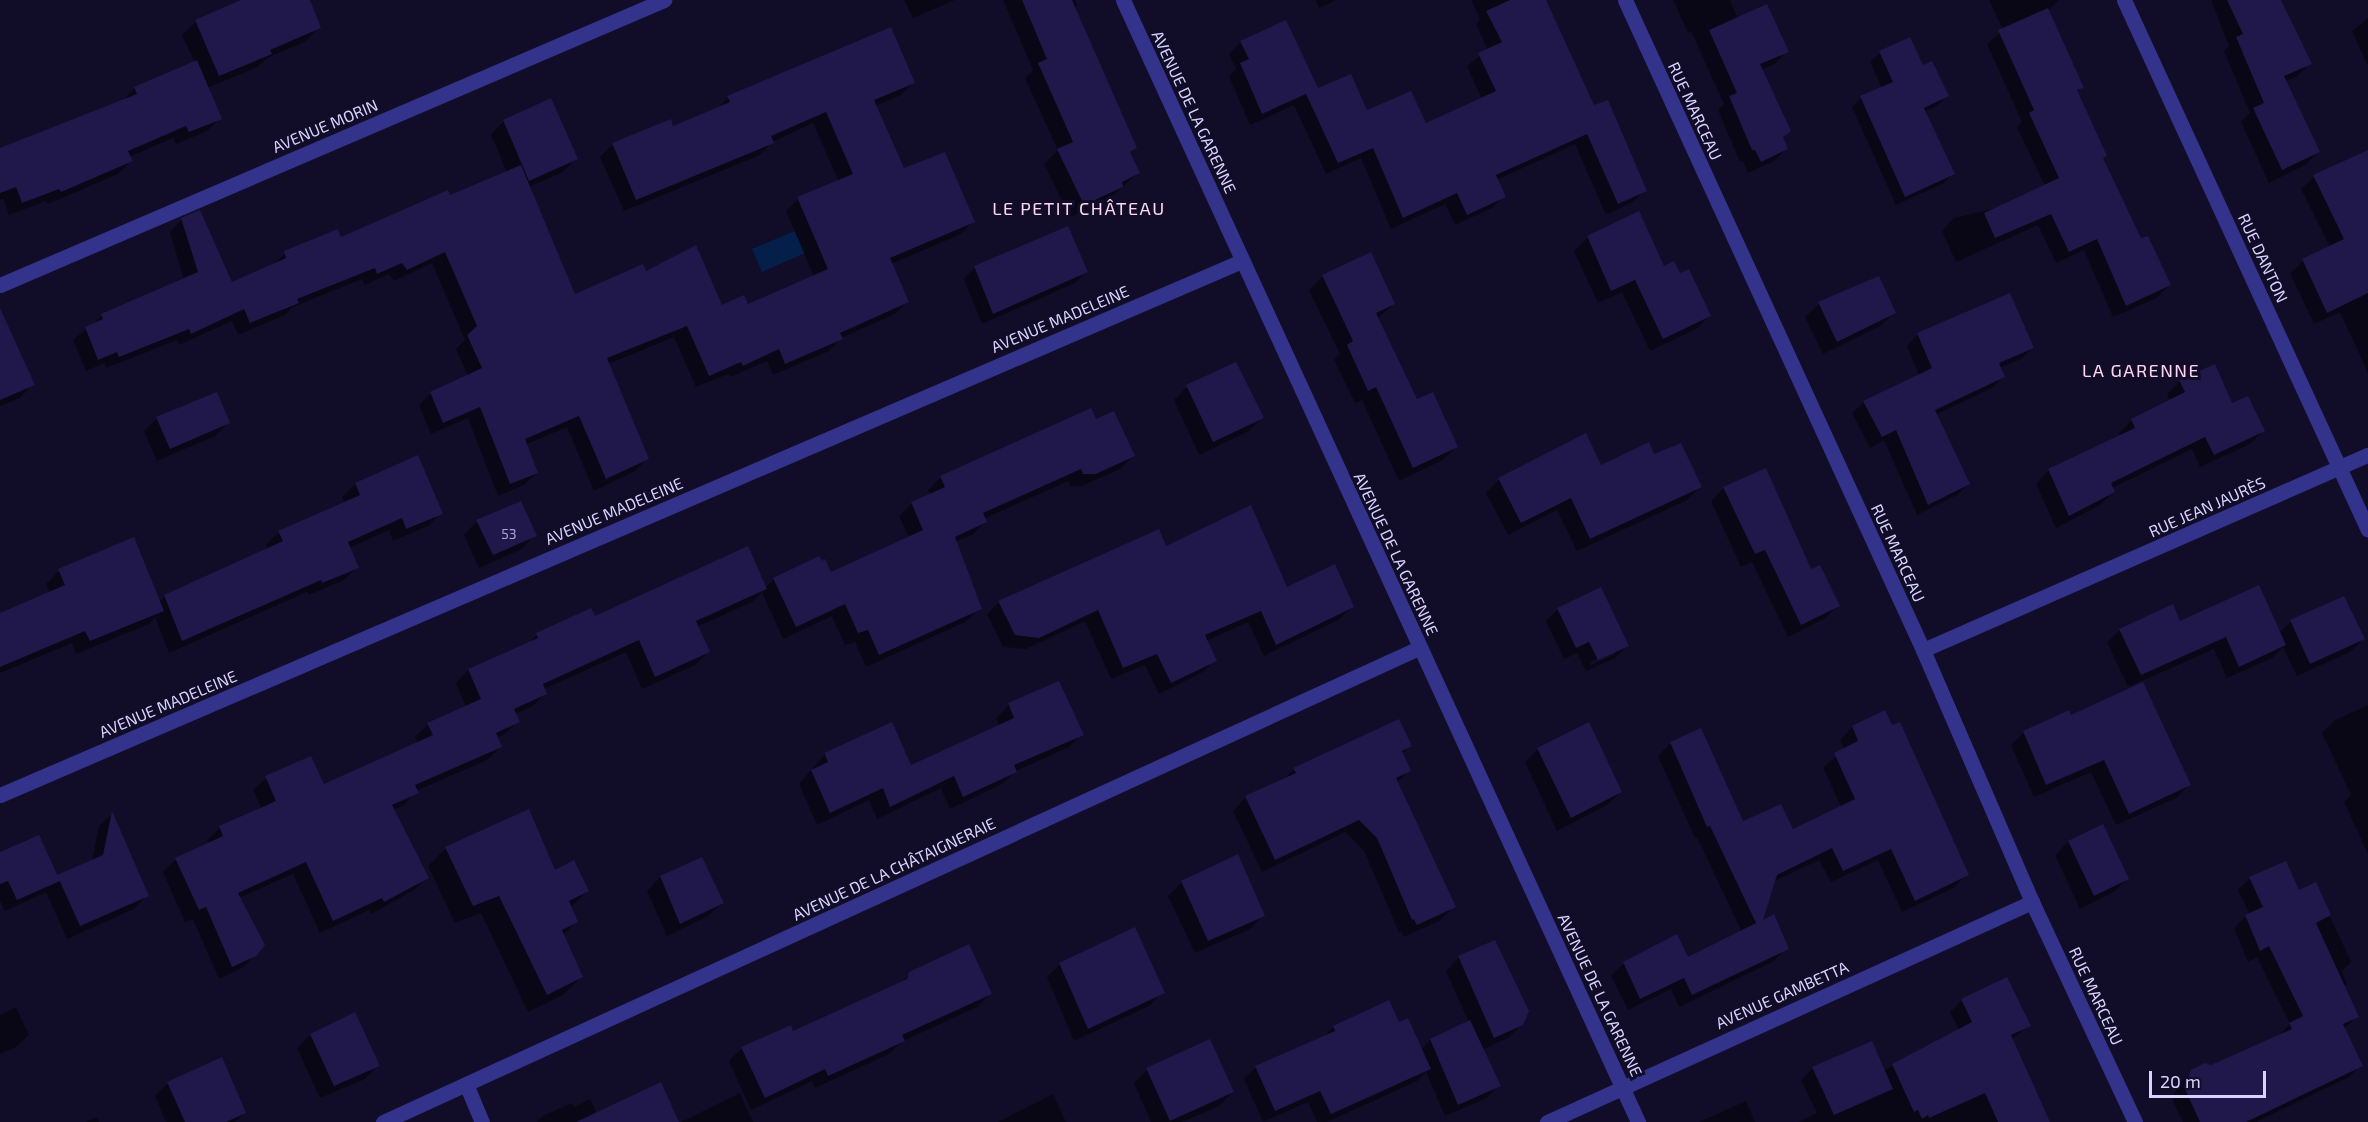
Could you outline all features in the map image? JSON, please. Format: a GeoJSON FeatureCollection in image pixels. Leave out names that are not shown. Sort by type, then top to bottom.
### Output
{"type":"FeatureCollection","features":[{"type":"Feature","properties":{"kind":"street","name":"AVENUE MORIN"},"geometry":{"type":"LineString","coordinates":[[0,285],[664,0]]}},
{"type":"Feature","properties":{"kind":"street","name":"AVENUE DE LA GARENNE"},"geometry":{"type":"LineString","coordinates":[[1123,0],[1638,1122]]}},
{"type":"Feature","properties":{"kind":"street","name":"RUE MARCEAU"},"geometry":{"type":"LineString","coordinates":[[1624,0],[1923,650],[2032,902],[2135,1122]]}},
{"type":"Feature","properties":{"kind":"street","name":"RUE DANTON"},"geometry":{"type":"LineString","coordinates":[[2124,0],[2368,530]]}},
{"type":"Feature","properties":{"kind":"street","name":"AVENUE MADELEINE"},"geometry":{"type":"LineString","coordinates":[[0,795],[1242,261]]}},
{"type":"Feature","properties":{"kind":"street","name":"RUE JEAN JAURÈS"},"geometry":{"type":"LineString","coordinates":[[1923,650],[2368,455]]}},
{"type":"Feature","properties":{"kind":"street","name":"AVENUE DE LA CHÂTAIGNERAIE"},"geometry":{"type":"LineString","coordinates":[[383,1122],[1419,648]]}},
{"type":"Feature","properties":{"kind":"street","name":"AVENUE GAMBETTA"},"geometry":{"type":"LineString","coordinates":[[1546,1122],[2032,902]]}},
{"type":"Feature","properties":{"kind":"street"},"geometry":{"type":"LineString","coordinates":[[466,1084],[482,1122]]}},
{"type":"Feature","properties":{"kind":"water"},"geometry":{"type":"Polygon","coordinates":[[[795,231],[805,253],[762,272],[752,249],[795,231]]]}},
{"type":"Feature","properties":{"kind":"building"},"geometry":{"type":"Polygon","coordinates":[[[241,0],[310,0],[321,28],[270,50],[272,54],[219,76],[195,20],[241,0]]]}},
{"type":"Feature","properties":{"kind":"building"},"geometry":{"type":"Polygon","coordinates":[[[1022,0],[1072,0],[1137,148],[1130,152],[1140,173],[1122,182],[1123,187],[1084,205],[1057,149],[1073,142],[1038,63],[1047,59],[1022,0]]]}},
{"type":"Feature","properties":{"kind":"building"},"geometry":{"type":"Polygon","coordinates":[[[1510,0],[1546,0],[1594,105],[1608,100],[1647,191],[1618,204],[1587,134],[1496,175],[1506,197],[1467,215],[1457,193],[1403,218],[1373,148],[1338,163],[1306,94],[1262,114],[1240,63],[1249,59],[1240,41],[1286,20],[1318,88],[1351,74],[1367,110],[1411,91],[1426,123],[1496,91],[1478,53],[1502,42],[1486,11],[1510,0]]]}},
{"type":"Feature","properties":{"kind":"building"},"geometry":{"type":"Polygon","coordinates":[[[2227,0],[2281,0],[2312,64],[2284,76],[2320,152],[2282,170],[2253,108],[2264,103],[2236,37],[2243,34],[2227,0]]]}},
{"type":"Feature","properties":{"kind":"building"},"geometry":{"type":"Polygon","coordinates":[[[1767,4],[1789,52],[1760,64],[1791,131],[1783,137],[1788,149],[1761,162],[1755,150],[1752,150],[1729,96],[1737,93],[1709,30],[1767,4]]]}},
{"type":"Feature","properties":{"kind":"building"},"geometry":{"type":"Polygon","coordinates":[[[2048,8],[2084,88],[2077,90],[2107,156],[2103,158],[2141,238],[2148,236],[2171,285],[2126,306],[2097,239],[2069,252],[2051,214],[1995,238],[1984,213],[2059,178],[2029,113],[2034,110],[1998,30],[2048,8]]]}},
{"type":"Feature","properties":{"kind":"building"},"geometry":{"type":"Polygon","coordinates":[[[891,27],[915,83],[874,100],[904,168],[945,152],[975,222],[890,258],[909,302],[840,333],[843,339],[785,364],[779,349],[743,366],[741,362],[709,376],[687,326],[607,358],[649,459],[606,479],[579,416],[525,439],[538,473],[510,484],[480,407],[443,423],[430,392],[482,368],[467,335],[477,326],[445,252],[407,270],[402,263],[377,274],[375,268],[297,299],[299,303],[250,323],[244,309],[191,334],[189,329],[119,357],[117,352],[98,360],[85,327],[103,319],[101,314],[198,272],[181,218],[200,210],[232,282],[286,258],[284,251],[338,229],[341,237],[448,190],[450,195],[521,165],[575,294],[643,264],[646,271],[696,245],[722,305],[744,295],[748,304],[828,269],[797,197],[853,174],[826,112],[771,136],[774,143],[636,200],[612,143],[671,119],[673,126],[730,102],[727,96],[891,27]]]}},
{"type":"Feature","properties":{"kind":"building"},"geometry":{"type":"Polygon","coordinates":[[[1910,37],[1923,65],[1932,61],[1949,96],[1924,108],[1955,174],[1905,197],[1860,96],[1893,82],[1879,51],[1910,37]]]}},
{"type":"Feature","properties":{"kind":"building"},"geometry":{"type":"Polygon","coordinates":[[[197,60],[222,119],[189,132],[186,126],[128,151],[133,161],[61,192],[59,189],[22,203],[16,187],[0,193],[0,148],[137,94],[134,87],[197,60]]]}},
{"type":"Feature","properties":{"kind":"building"},"geometry":{"type":"Polygon","coordinates":[[[551,98],[578,159],[529,181],[503,120],[551,98]]]}},
{"type":"Feature","properties":{"kind":"building"},"geometry":{"type":"Polygon","coordinates":[[[2368,150],[2368,293],[2327,313],[2302,259],[2344,239],[2313,175],[2368,150]]]}},
{"type":"Feature","properties":{"kind":"building"},"geometry":{"type":"Polygon","coordinates":[[[1639,211],[1664,266],[1674,261],[1680,273],[1689,269],[1711,316],[1663,339],[1635,280],[1611,291],[1587,236],[1639,211]]]}},
{"type":"Feature","properties":{"kind":"building"},"geometry":{"type":"Polygon","coordinates":[[[1068,226],[1088,272],[993,314],[974,266],[1068,226]]]}},
{"type":"Feature","properties":{"kind":"building"},"geometry":{"type":"Polygon","coordinates":[[[1371,252],[1395,304],[1376,313],[1417,399],[1433,392],[1458,447],[1413,468],[1376,387],[1368,391],[1347,345],[1353,341],[1322,275],[1371,252]]]}},
{"type":"Feature","properties":{"kind":"building"},"geometry":{"type":"Polygon","coordinates":[[[1879,276],[1896,313],[1837,342],[1818,302],[1879,276]]]}},
{"type":"Feature","properties":{"kind":"building"},"geometry":{"type":"Polygon","coordinates":[[[2010,293],[2034,348],[1999,363],[2005,377],[1935,410],[1970,484],[1928,505],[1896,430],[1882,437],[1863,401],[1932,368],[1917,333],[2010,293]]]}},
{"type":"Feature","properties":{"kind":"building"},"geometry":{"type":"Polygon","coordinates":[[[0,308],[35,385],[0,400],[0,308]]]}},
{"type":"Feature","properties":{"kind":"building"},"geometry":{"type":"Polygon","coordinates":[[[1236,362],[1264,418],[1213,442],[1186,385],[1236,362]]]}},
{"type":"Feature","properties":{"kind":"building"},"geometry":{"type":"Polygon","coordinates":[[[2215,364],[2232,403],[2248,396],[2265,431],[2214,455],[2205,437],[2111,483],[2115,492],[2069,516],[2048,469],[2135,428],[2131,419],[2185,392],[2179,380],[2215,364]]]}},
{"type":"Feature","properties":{"kind":"building"},"geometry":{"type":"Polygon","coordinates":[[[217,392],[230,423],[170,449],[156,417],[217,392]]]}},
{"type":"Feature","properties":{"kind":"building"},"geometry":{"type":"Polygon","coordinates":[[[1091,408],[1096,419],[1114,411],[1135,456],[1096,474],[1083,474],[1081,469],[983,513],[987,522],[955,537],[982,609],[879,655],[868,630],[858,633],[845,604],[796,627],[773,578],[819,556],[822,561],[825,559],[831,572],[923,530],[911,502],[945,487],[940,476],[1091,408]]]}},
{"type":"Feature","properties":{"kind":"building"},"geometry":{"type":"Polygon","coordinates":[[[1586,433],[1601,465],[1649,442],[1654,454],[1681,443],[1702,487],[1590,539],[1571,498],[1521,523],[1498,478],[1586,433]]]}},
{"type":"Feature","properties":{"kind":"building"},"geometry":{"type":"Polygon","coordinates":[[[418,455],[443,514],[406,529],[402,518],[348,542],[359,568],[322,583],[321,580],[182,641],[164,595],[283,541],[278,531],[360,495],[355,483],[418,455]]]}},
{"type":"Feature","properties":{"kind":"building"},"geometry":{"type":"Polygon","coordinates":[[[1766,468],[1811,569],[1820,565],[1840,606],[1801,625],[1765,550],[1755,554],[1723,487],[1766,468]]]}},
{"type":"Feature","properties":{"kind":"building"},"geometry":{"type":"Polygon","coordinates":[[[521,501],[537,536],[493,555],[476,520],[521,501]]]}},
{"type":"Feature","properties":{"kind":"building"},"geometry":{"type":"Polygon","coordinates":[[[1251,505],[1287,587],[1335,564],[1354,607],[1276,645],[1261,611],[1205,635],[1217,661],[1171,683],[1157,654],[1123,668],[1098,610],[1039,638],[1015,635],[998,601],[1159,529],[1166,546],[1251,505]]]}},
{"type":"Feature","properties":{"kind":"building"},"geometry":{"type":"Polygon","coordinates":[[[134,537],[164,611],[90,641],[85,631],[0,667],[0,613],[65,585],[58,569],[134,537]]]}},
{"type":"Feature","properties":{"kind":"building"},"geometry":{"type":"Polygon","coordinates":[[[748,546],[767,589],[696,621],[710,652],[655,677],[639,640],[543,684],[547,694],[514,709],[520,722],[496,733],[502,747],[415,785],[419,793],[392,805],[429,878],[384,902],[382,898],[333,921],[306,862],[238,893],[265,945],[256,956],[232,967],[206,907],[199,910],[175,858],[223,836],[219,826],[276,801],[265,776],[311,756],[324,784],[433,735],[427,723],[481,699],[468,669],[538,638],[536,633],[591,608],[595,616],[748,546]]]}},
{"type":"Feature","properties":{"kind":"building"},"geometry":{"type":"Polygon","coordinates":[[[2259,585],[2286,645],[2239,667],[2226,637],[2141,675],[2119,629],[2173,604],[2180,621],[2259,585]]]}},
{"type":"Feature","properties":{"kind":"building"},"geometry":{"type":"Polygon","coordinates":[[[1601,587],[1629,646],[1598,660],[1589,642],[1576,648],[1557,608],[1601,587]]]}},
{"type":"Feature","properties":{"kind":"building"},"geometry":{"type":"Polygon","coordinates":[[[2344,596],[2365,639],[2310,664],[2290,620],[2344,596]]]}},
{"type":"Feature","properties":{"kind":"building"},"geometry":{"type":"Polygon","coordinates":[[[1059,681],[1084,735],[1014,765],[1017,772],[963,797],[954,776],[890,807],[883,788],[830,813],[811,770],[828,762],[824,753],[892,722],[911,765],[1014,718],[1008,703],[1059,681]]]}},
{"type":"Feature","properties":{"kind":"building"},"geometry":{"type":"Polygon","coordinates":[[[2143,682],[2191,785],[2129,814],[2104,760],[2046,785],[2023,731],[2069,710],[2071,715],[2143,682]]]}},
{"type":"Feature","properties":{"kind":"building"},"geometry":{"type":"Polygon","coordinates":[[[1885,710],[1892,725],[1900,722],[1969,875],[1915,901],[1891,849],[1843,871],[1832,848],[1777,875],[1763,920],[1774,914],[1789,949],[1692,995],[1684,978],[1640,999],[1623,962],[1677,934],[1688,957],[1756,923],[1710,826],[1707,827],[1670,742],[1701,728],[1743,821],[1781,804],[1793,829],[1855,799],[1834,753],[1858,741],[1852,726],[1885,710]]]}},
{"type":"Feature","properties":{"kind":"building"},"geometry":{"type":"Polygon","coordinates":[[[1399,719],[1412,746],[1402,751],[1411,771],[1396,778],[1456,907],[1417,925],[1414,919],[1412,920],[1377,838],[1359,820],[1275,860],[1245,796],[1296,773],[1293,768],[1399,719]]]}},
{"type":"Feature","properties":{"kind":"building"},"geometry":{"type":"Polygon","coordinates":[[[1589,722],[1622,792],[1571,818],[1537,748],[1589,722]]]}},
{"type":"Feature","properties":{"kind":"building"},"geometry":{"type":"Polygon","coordinates":[[[529,809],[555,870],[574,860],[589,891],[569,901],[578,922],[562,930],[583,977],[547,995],[499,896],[473,906],[445,847],[529,809]]]}},
{"type":"Feature","properties":{"kind":"building"},"geometry":{"type":"Polygon","coordinates":[[[112,811],[149,896],[80,926],[57,875],[103,855],[112,811]]]}},
{"type":"Feature","properties":{"kind":"building"},"geometry":{"type":"Polygon","coordinates":[[[2103,824],[2129,879],[2094,896],[2068,841],[2103,824]]]}},
{"type":"Feature","properties":{"kind":"building"},"geometry":{"type":"Polygon","coordinates":[[[39,835],[60,881],[17,900],[8,881],[0,884],[0,852],[39,835]]]}},
{"type":"Feature","properties":{"kind":"building"},"geometry":{"type":"Polygon","coordinates":[[[1238,854],[1265,916],[1208,941],[1181,881],[1238,854]]]}},
{"type":"Feature","properties":{"kind":"building"},"geometry":{"type":"Polygon","coordinates":[[[702,857],[724,903],[680,924],[660,876],[702,857]]]}},
{"type":"Feature","properties":{"kind":"building"},"geometry":{"type":"Polygon","coordinates":[[[2286,861],[2299,890],[2316,882],[2331,915],[2316,923],[2359,1017],[2343,1024],[2363,1066],[2246,1122],[2200,1122],[2184,1087],[2191,1070],[2205,1063],[2211,1065],[2292,1029],[2289,1023],[2303,1016],[2269,946],[2260,951],[2245,915],[2263,907],[2249,877],[2286,861]]]}},
{"type":"Feature","properties":{"kind":"building"},"geometry":{"type":"Polygon","coordinates":[[[1135,927],[1165,993],[1088,1029],[1059,963],[1135,927]]]}},
{"type":"Feature","properties":{"kind":"building"},"geometry":{"type":"Polygon","coordinates":[[[1495,940],[1529,1011],[1523,1025],[1494,1038],[1458,956],[1495,940]]]}},
{"type":"Feature","properties":{"kind":"building"},"geometry":{"type":"Polygon","coordinates":[[[969,944],[992,994],[902,1035],[905,1041],[828,1076],[825,1069],[765,1098],[741,1047],[791,1025],[793,1031],[907,979],[909,972],[969,944]]]}},
{"type":"Feature","properties":{"kind":"building"},"geometry":{"type":"Polygon","coordinates":[[[2007,977],[2031,1026],[2011,1035],[2050,1122],[1998,1122],[1985,1093],[1922,1119],[1918,1110],[1914,1112],[1892,1064],[1972,1022],[1961,999],[2007,977]]]}},
{"type":"Feature","properties":{"kind":"building"},"geometry":{"type":"Polygon","coordinates":[[[1389,1000],[1399,1022],[1408,1018],[1431,1069],[1331,1114],[1320,1091],[1275,1111],[1255,1066],[1335,1031],[1333,1026],[1389,1000]]]}},
{"type":"Feature","properties":{"kind":"building"},"geometry":{"type":"Polygon","coordinates":[[[355,1012],[380,1066],[334,1086],[310,1034],[355,1012]]]}},
{"type":"Feature","properties":{"kind":"building"},"geometry":{"type":"Polygon","coordinates":[[[1470,1020],[1501,1086],[1458,1105],[1430,1039],[1470,1020]]]}},
{"type":"Feature","properties":{"kind":"building"},"geometry":{"type":"Polygon","coordinates":[[[1210,1039],[1234,1092],[1170,1121],[1146,1068],[1210,1039]]]}},
{"type":"Feature","properties":{"kind":"building"},"geometry":{"type":"Polygon","coordinates":[[[1872,1041],[1893,1089],[1834,1115],[1812,1067],[1872,1041]]]}},
{"type":"Feature","properties":{"kind":"building"},"geometry":{"type":"Polygon","coordinates":[[[222,1057],[246,1113],[226,1122],[185,1122],[167,1082],[222,1057]]]}},
{"type":"Feature","properties":{"kind":"building"},"geometry":{"type":"Polygon","coordinates":[[[661,1082],[679,1122],[576,1122],[661,1082]]]}},
{"type":"Feature","properties":{"kind":"district","name":"LE PETIT CHÂTEAU"},"geometry":{"type":"Point","coordinates":[1079,208]}},
{"type":"Feature","properties":{"kind":"district","name":"LA GARENNE"},"geometry":{"type":"Point","coordinates":[2141,370]}}]}
